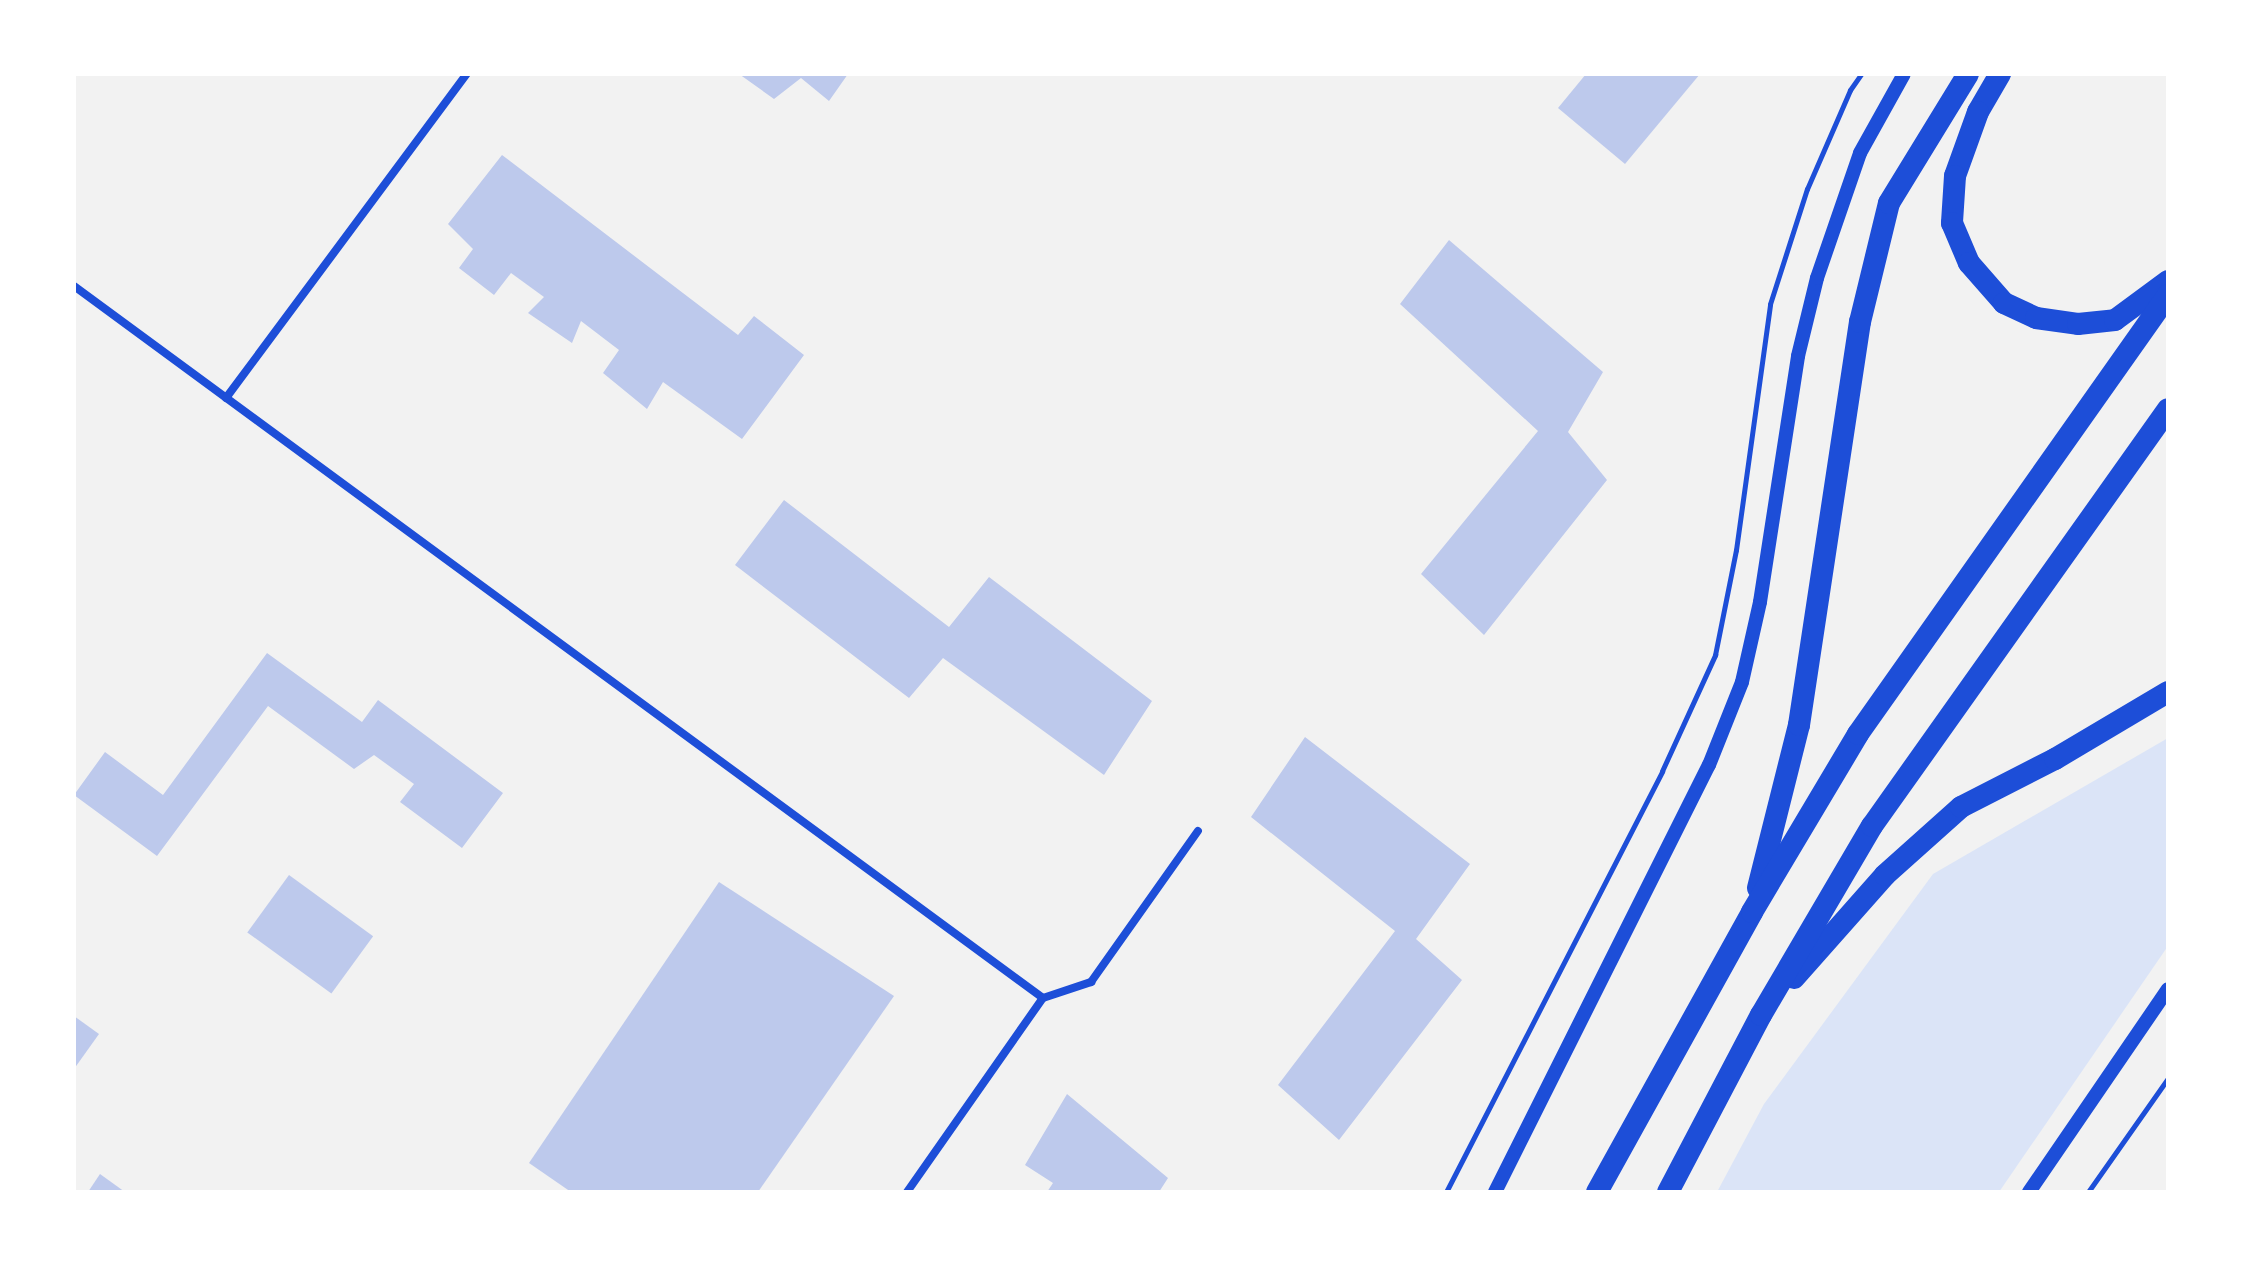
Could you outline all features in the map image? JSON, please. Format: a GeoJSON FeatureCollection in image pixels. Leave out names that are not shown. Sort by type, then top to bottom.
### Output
{"type":"FeatureCollection","features":[{"type":"Feature","properties":{"kind":"highway"},"geometry":{"type":"LineString","coordinates":[[1752,912],[1799,725],[1860,322],[1889,203],[1968,74]]}},
{"type":"Feature","properties":{"kind":"highway"},"geometry":{"type":"LineString","coordinates":[[2000,74],[1978,112],[1955,176],[1952,223],[1969,263],[2004,303],[2036,318],[2078,324],[2115,320],[2168,281]]}},
{"type":"Feature","properties":{"kind":"highway"},"geometry":{"type":"LineString","coordinates":[[1597,1192],[1752,912],[1858,734],[2168,295]]}},
{"type":"Feature","properties":{"kind":"highway"},"geometry":{"type":"LineString","coordinates":[[1668,1192],[1761,1015],[1872,826],[2168,409]]}},
{"type":"Feature","properties":{"kind":"highway"},"geometry":{"type":"LineString","coordinates":[[1761,1015],[1885,875],[1961,807],[2055,759],[2168,692]]}},
{"type":"Feature","properties":{"kind":"street"},"geometry":{"type":"LineString","coordinates":[[226,398],[467,74]]}},
{"type":"Feature","properties":{"kind":"street"},"geometry":{"type":"LineString","coordinates":[[1495,1192],[1709,765],[1742,682],[1760,602],[1798,356],[1817,278],[1860,153],[1904,74]]}},
{"type":"Feature","properties":{"kind":"street"},"geometry":{"type":"LineString","coordinates":[[74,286],[1043,998]]}},
{"type":"Feature","properties":{"kind":"street"},"geometry":{"type":"LineString","coordinates":[[907,1192],[1043,998],[1091,982],[1198,831]]}},
{"type":"Feature","properties":{"kind":"street"},"geometry":{"type":"LineString","coordinates":[[2029,1192],[2168,989]]}},
{"type":"Feature","properties":{"kind":"path"},"geometry":{"type":"LineString","coordinates":[[1446,1192],[1662,771],[1715,655],[1736,550],[1770,304],[1807,189],[1850,90],[1861,74]]}},
{"type":"Feature","properties":{"kind":"path"},"geometry":{"type":"LineString","coordinates":[[2088,1192],[2168,1078]]}},
{"type":"Feature","properties":{"kind":"shaded area"},"geometry":{"type":"Polygon","coordinates":[[[2168,738],[2168,946],[1999,1192],[1717,1192],[1764,1104],[1933,874],[2168,738]]]}},
{"type":"Feature","properties":{"kind":"building"},"geometry":{"type":"Polygon","coordinates":[[[739,74],[848,74],[829,101],[801,78],[774,99],[739,74]]]}},
{"type":"Feature","properties":{"kind":"building"},"geometry":{"type":"Polygon","coordinates":[[[1586,74],[1700,74],[1625,164],[1558,108],[1586,74]]]}},
{"type":"Feature","properties":{"kind":"building"},"geometry":{"type":"Polygon","coordinates":[[[502,155],[738,335],[754,316],[804,355],[742,439],[663,382],[647,409],[603,373],[619,350],[581,321],[572,343],[528,313],[544,297],[511,273],[494,295],[459,268],[473,249],[448,224],[502,155]]]}},
{"type":"Feature","properties":{"kind":"building"},"geometry":{"type":"Polygon","coordinates":[[[1449,240],[1603,372],[1568,432],[1607,480],[1484,635],[1421,574],[1538,431],[1400,304],[1449,240]]]}},
{"type":"Feature","properties":{"kind":"building"},"geometry":{"type":"Polygon","coordinates":[[[784,500],[949,627],[989,577],[1152,701],[1104,775],[943,658],[909,698],[735,565],[784,500]]]}},
{"type":"Feature","properties":{"kind":"building"},"geometry":{"type":"Polygon","coordinates":[[[267,653],[362,722],[378,700],[503,793],[462,848],[400,802],[414,784],[374,755],[354,769],[268,706],[157,856],[74,795],[105,752],[163,795],[267,653]]]}},
{"type":"Feature","properties":{"kind":"building"},"geometry":{"type":"Polygon","coordinates":[[[1305,737],[1470,864],[1416,939],[1462,980],[1339,1140],[1278,1085],[1395,931],[1251,817],[1305,737]]]}},
{"type":"Feature","properties":{"kind":"building"},"geometry":{"type":"Polygon","coordinates":[[[289,875],[373,936],[331,994],[247,932],[289,875]]]}},
{"type":"Feature","properties":{"kind":"building"},"geometry":{"type":"Polygon","coordinates":[[[719,882],[894,996],[758,1192],[571,1192],[529,1163],[719,882]]]}},
{"type":"Feature","properties":{"kind":"building"},"geometry":{"type":"Polygon","coordinates":[[[74,1016],[99,1034],[74,1069],[74,1016]]]}},
{"type":"Feature","properties":{"kind":"building"},"geometry":{"type":"Polygon","coordinates":[[[1067,1094],[1168,1178],[1159,1192],[1047,1192],[1053,1183],[1025,1165],[1067,1094]]]}},
{"type":"Feature","properties":{"kind":"building"},"geometry":{"type":"Polygon","coordinates":[[[100,1174],[125,1192],[88,1192],[100,1174]]]}}]}
